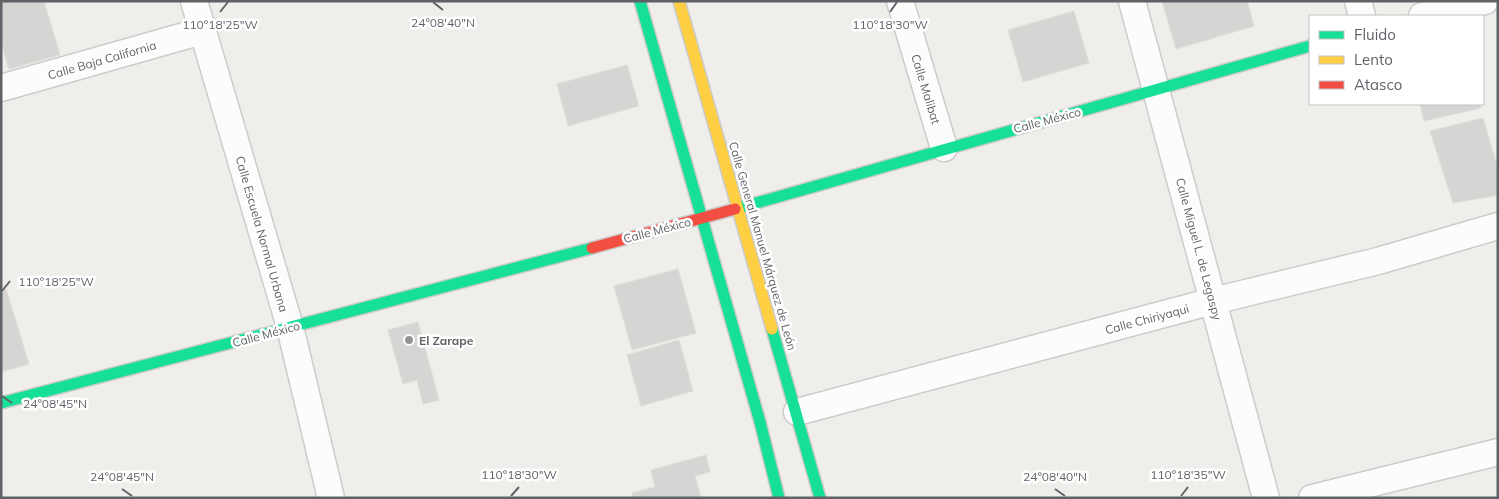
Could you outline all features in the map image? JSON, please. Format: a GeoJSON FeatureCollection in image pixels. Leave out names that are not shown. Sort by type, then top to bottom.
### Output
{"type":"FeatureCollection","features":[{"type":"Feature","properties":{"kind":"street","name":"Calle Escuela Normal Urbana"},"geometry":{"type":"LineString","coordinates":[[194,1],[290,327],[331,498]]}},
{"type":"Feature","properties":{"kind":"street"},"geometry":{"type":"LineString","coordinates":[[640,1],[760,422],[779,498]]}},
{"type":"Feature","properties":{"kind":"street","name":"Calle General Manuel Márquez de León"},"geometry":{"type":"LineString","coordinates":[[679,1],[820,498]]}},
{"type":"Feature","properties":{"kind":"street","name":"Calle Malibat"},"geometry":{"type":"LineString","coordinates":[[900,1],[944,148]]}},
{"type":"Feature","properties":{"kind":"street","name":"Calle Miguel L. de Legaspy"},"geometry":{"type":"LineString","coordinates":[[1132,1],[1266,498]]}},
{"type":"Feature","properties":{"kind":"street"},"geometry":{"type":"LineString","coordinates":[[1358,1],[1362,15]]}},
{"type":"Feature","properties":{"kind":"street"},"geometry":{"type":"LineString","coordinates":[[1426,15],[1485,1]]}},
{"type":"Feature","properties":{"kind":"street","name":"Calle Baja California"},"geometry":{"type":"LineString","coordinates":[[1,88],[202,31]]}},
{"type":"Feature","properties":{"kind":"street","name":"Calle México"},"geometry":{"type":"LineString","coordinates":[[1,403],[738,209],[944,148],[1309,46]]}},
{"type":"Feature","properties":{"kind":"street","name":"Calle Chiriyaqui"},"geometry":{"type":"LineString","coordinates":[[797,412],[1213,301],[1378,261],[1498,226]]}},
{"type":"Feature","properties":{"kind":"street"},"geometry":{"type":"LineString","coordinates":[[1312,498],[1498,452]]}},
{"type":"Feature","properties":{"kind":"building"},"geometry":{"type":"Polygon","coordinates":[[[1,1],[44,1],[60,55],[9,69],[1,43],[1,1]]]}},
{"type":"Feature","properties":{"kind":"building"},"geometry":{"type":"Polygon","coordinates":[[[1162,1],[1247,1],[1254,26],[1176,49],[1162,1]]]}},
{"type":"Feature","properties":{"kind":"building"},"geometry":{"type":"Polygon","coordinates":[[[1074,11],[1089,63],[1023,82],[1008,30],[1074,11]]]}},
{"type":"Feature","properties":{"kind":"building"},"geometry":{"type":"Polygon","coordinates":[[[627,65],[639,106],[568,126],[557,84],[627,65]]]}},
{"type":"Feature","properties":{"kind":"building"},"geometry":{"type":"Polygon","coordinates":[[[1420,105],[1480,105],[1481,108],[1424,121],[1420,105]]]}},
{"type":"Feature","properties":{"kind":"building"},"geometry":{"type":"Polygon","coordinates":[[[1483,118],[1498,169],[1498,195],[1453,203],[1430,131],[1483,118]]]}},
{"type":"Feature","properties":{"kind":"building"},"geometry":{"type":"Polygon","coordinates":[[[678,269],[696,333],[632,350],[614,286],[678,269]]]}},
{"type":"Feature","properties":{"kind":"building"},"geometry":{"type":"Polygon","coordinates":[[[6,289],[29,364],[1,372],[1,290],[6,289]]]}},
{"type":"Feature","properties":{"kind":"building"},"geometry":{"type":"Polygon","coordinates":[[[418,322],[439,400],[423,404],[417,380],[403,384],[388,330],[418,322]]]}},
{"type":"Feature","properties":{"kind":"building"},"geometry":{"type":"Polygon","coordinates":[[[679,340],[693,391],[641,406],[627,355],[679,340]]]}},
{"type":"Feature","properties":{"kind":"building"},"geometry":{"type":"Polygon","coordinates":[[[706,455],[710,472],[695,476],[701,498],[633,498],[632,493],[655,487],[651,470],[706,455]]]}},
{"type":"Feature","properties":{"kind":"traffic: fast"},"geometry":{"type":"LineString","coordinates":[[640,1],[760,422],[779,498]]}},
{"type":"Feature","properties":{"kind":"traffic: fast"},"geometry":{"type":"LineString","coordinates":[[735,209],[1309,46]]}},
{"type":"Feature","properties":{"kind":"traffic: fast"},"geometry":{"type":"LineString","coordinates":[[1,403],[592,248]]}},
{"type":"Feature","properties":{"kind":"traffic: fast"},"geometry":{"type":"LineString","coordinates":[[772,329],[820,498]]}},
{"type":"Feature","properties":{"kind":"traffic: slow"},"geometry":{"type":"LineString","coordinates":[[679,1],[772,329]]}},
{"type":"Feature","properties":{"kind":"traffic: jam"},"geometry":{"type":"LineString","coordinates":[[592,248],[735,209]]}},
{"type":"Feature","properties":{"kind":"place","name":"El Zarape"},"geometry":{"type":"Point","coordinates":[409,340]}}]}
